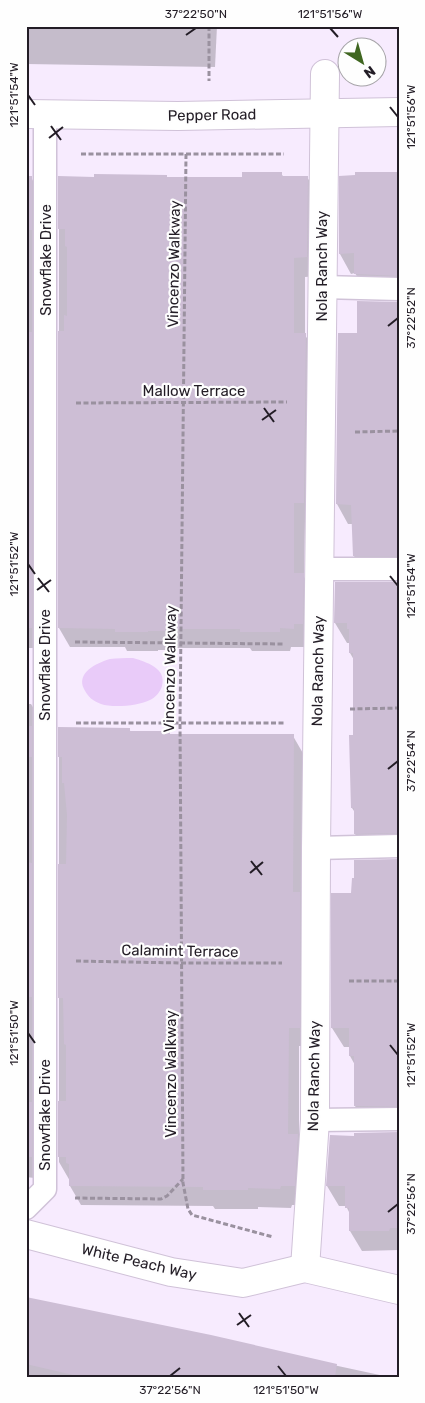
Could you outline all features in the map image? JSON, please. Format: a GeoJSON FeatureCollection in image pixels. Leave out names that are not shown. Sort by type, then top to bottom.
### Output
{"type":"FeatureCollection","features":[{"type":"Feature","properties":{"kind":"street","name":"Nola Ranch Way"},"geometry":{"type":"LineString","coordinates":[[304,1268],[315,1120],[316,848],[322,432],[323,114],[325,74]]}},
{"type":"Feature","properties":{"kind":"street","name":"Pepper Road"},"geometry":{"type":"LineString","coordinates":[[36,114],[211,116],[399,112]]}},
{"type":"Feature","properties":{"kind":"street","name":"White Peach Way"},"geometry":{"type":"LineString","coordinates":[[26,1234],[170,1272],[242,1282],[304,1268],[399,1290]]}},
{"type":"Feature","properties":{"kind":"lane","name":"Snowflake Drive"},"geometry":{"type":"LineString","coordinates":[[26,1208],[45,1189],[45,723],[36,114]]}},
{"type":"Feature","properties":{"kind":"lane"},"geometry":{"type":"LineString","coordinates":[[322,287],[399,289]]}},
{"type":"Feature","properties":{"kind":"lane"},"geometry":{"type":"LineString","coordinates":[[320,569],[399,569]]}},
{"type":"Feature","properties":{"kind":"lane"},"geometry":{"type":"LineString","coordinates":[[316,848],[399,846]]}},
{"type":"Feature","properties":{"kind":"lane"},"geometry":{"type":"LineString","coordinates":[[315,1120],[399,1119]]}},
{"type":"Feature","properties":{"kind":"path"},"geometry":{"type":"LineString","coordinates":[[209,26],[211,116]]}},
{"type":"Feature","properties":{"kind":"path"},"geometry":{"type":"LineString","coordinates":[[81,154],[284,154]]}},
{"type":"Feature","properties":{"kind":"path","name":"Vincenzo Walkway"},"geometry":{"type":"LineString","coordinates":[[186,154],[180,722],[182,1184],[188,1209],[192,1215],[277,1238]]}},
{"type":"Feature","properties":{"kind":"path","name":"Mallow Terrace"},"geometry":{"type":"LineString","coordinates":[[68,403],[321,402]]}},
{"type":"Feature","properties":{"kind":"path"},"geometry":{"type":"LineString","coordinates":[[322,432],[399,431]]}},
{"type":"Feature","properties":{"kind":"path"},"geometry":{"type":"LineString","coordinates":[[69,641],[319,644]]}},
{"type":"Feature","properties":{"kind":"path"},"geometry":{"type":"LineString","coordinates":[[345,709],[399,708]]}},
{"type":"Feature","properties":{"kind":"path"},"geometry":{"type":"LineString","coordinates":[[45,723],[288,723]]}},
{"type":"Feature","properties":{"kind":"path","name":"Calamint Terrace"},"geometry":{"type":"LineString","coordinates":[[45,960],[182,963],[315,972],[399,981]]}},
{"type":"Feature","properties":{"kind":"path"},"geometry":{"type":"LineString","coordinates":[[70,1198],[162,1199],[183,1179]]}},
{"type":"Feature","properties":{"kind":"shaded area"},"geometry":{"type":"Polygon","coordinates":[[[133,658],[154,667],[161,675],[163,680],[161,688],[154,698],[139,704],[118,706],[101,704],[89,696],[82,683],[89,669],[110,659],[133,658]]]}},
{"type":"Feature","properties":{"kind":"building"},"geometry":{"type":"Polygon","coordinates":[[[242,172],[282,172],[282,176],[308,176],[307,257],[294,258],[294,333],[306,333],[304,503],[294,503],[294,573],[304,573],[303,624],[294,624],[294,629],[280,628],[280,632],[240,632],[240,629],[165,629],[165,631],[115,632],[115,629],[58,628],[58,331],[64,331],[64,315],[67,316],[67,247],[65,246],[65,229],[58,229],[58,176],[94,177],[94,174],[167,175],[167,177],[242,177],[242,172]]]}},
{"type":"Feature","properties":{"kind":"building"},"geometry":{"type":"Polygon","coordinates":[[[355,172],[399,172],[399,276],[354,274],[354,253],[339,254],[339,176],[355,175],[355,172]]]}},
{"type":"Feature","properties":{"kind":"building"},"geometry":{"type":"Polygon","coordinates":[[[26,176],[32,176],[32,230],[26,230],[26,176]]]}},
{"type":"Feature","properties":{"kind":"building"},"geometry":{"type":"Polygon","coordinates":[[[357,301],[399,302],[399,556],[353,556],[351,505],[336,504],[338,333],[357,333],[357,301]]]}},
{"type":"Feature","properties":{"kind":"building"},"geometry":{"type":"Polygon","coordinates":[[[26,332],[32,332],[32,628],[26,628],[26,332]]]}},
{"type":"Feature","properties":{"kind":"building"},"geometry":{"type":"Polygon","coordinates":[[[335,582],[399,582],[399,833],[354,834],[354,808],[351,808],[349,735],[353,735],[353,653],[349,653],[349,629],[347,629],[347,623],[334,623],[335,582]]]}},
{"type":"Feature","properties":{"kind":"building"},"geometry":{"type":"Polygon","coordinates":[[[26,726],[32,726],[32,757],[26,757],[26,726]]]}},
{"type":"Feature","properties":{"kind":"building"},"geometry":{"type":"Polygon","coordinates":[[[58,727],[130,728],[130,731],[170,731],[170,734],[294,734],[293,892],[300,892],[300,1028],[289,1028],[288,1134],[298,1134],[295,1186],[281,1186],[280,1189],[203,1190],[203,1187],[69,1186],[69,1164],[66,1163],[66,1157],[58,1157],[58,1101],[66,1101],[66,1045],[64,1044],[63,998],[58,998],[58,864],[66,864],[67,815],[64,783],[62,783],[62,757],[58,757],[58,727]]]}},
{"type":"Feature","properties":{"kind":"building"},"geometry":{"type":"Polygon","coordinates":[[[399,859],[399,1106],[354,1106],[354,1056],[349,1056],[349,1028],[331,1028],[331,893],[351,893],[352,878],[354,878],[354,860],[399,859]]]}},
{"type":"Feature","properties":{"kind":"building"},"geometry":{"type":"Polygon","coordinates":[[[26,862],[32,863],[32,997],[26,997],[26,862]]]}},
{"type":"Feature","properties":{"kind":"building"},"geometry":{"type":"Polygon","coordinates":[[[26,1102],[32,1102],[32,1157],[26,1157],[26,1102]]]}},
{"type":"Feature","properties":{"kind":"building"},"geometry":{"type":"Polygon","coordinates":[[[399,1132],[399,1228],[390,1228],[389,1231],[349,1231],[349,1208],[345,1208],[345,1186],[326,1186],[330,1135],[354,1136],[354,1133],[399,1132]]]}},
{"type":"Feature","properties":{"kind":"building"},"geometry":{"type":"Polygon","coordinates":[[[26,1297],[211,1335],[337,1364],[335,1377],[82,1377],[26,1364],[26,1297]]]}}]}
